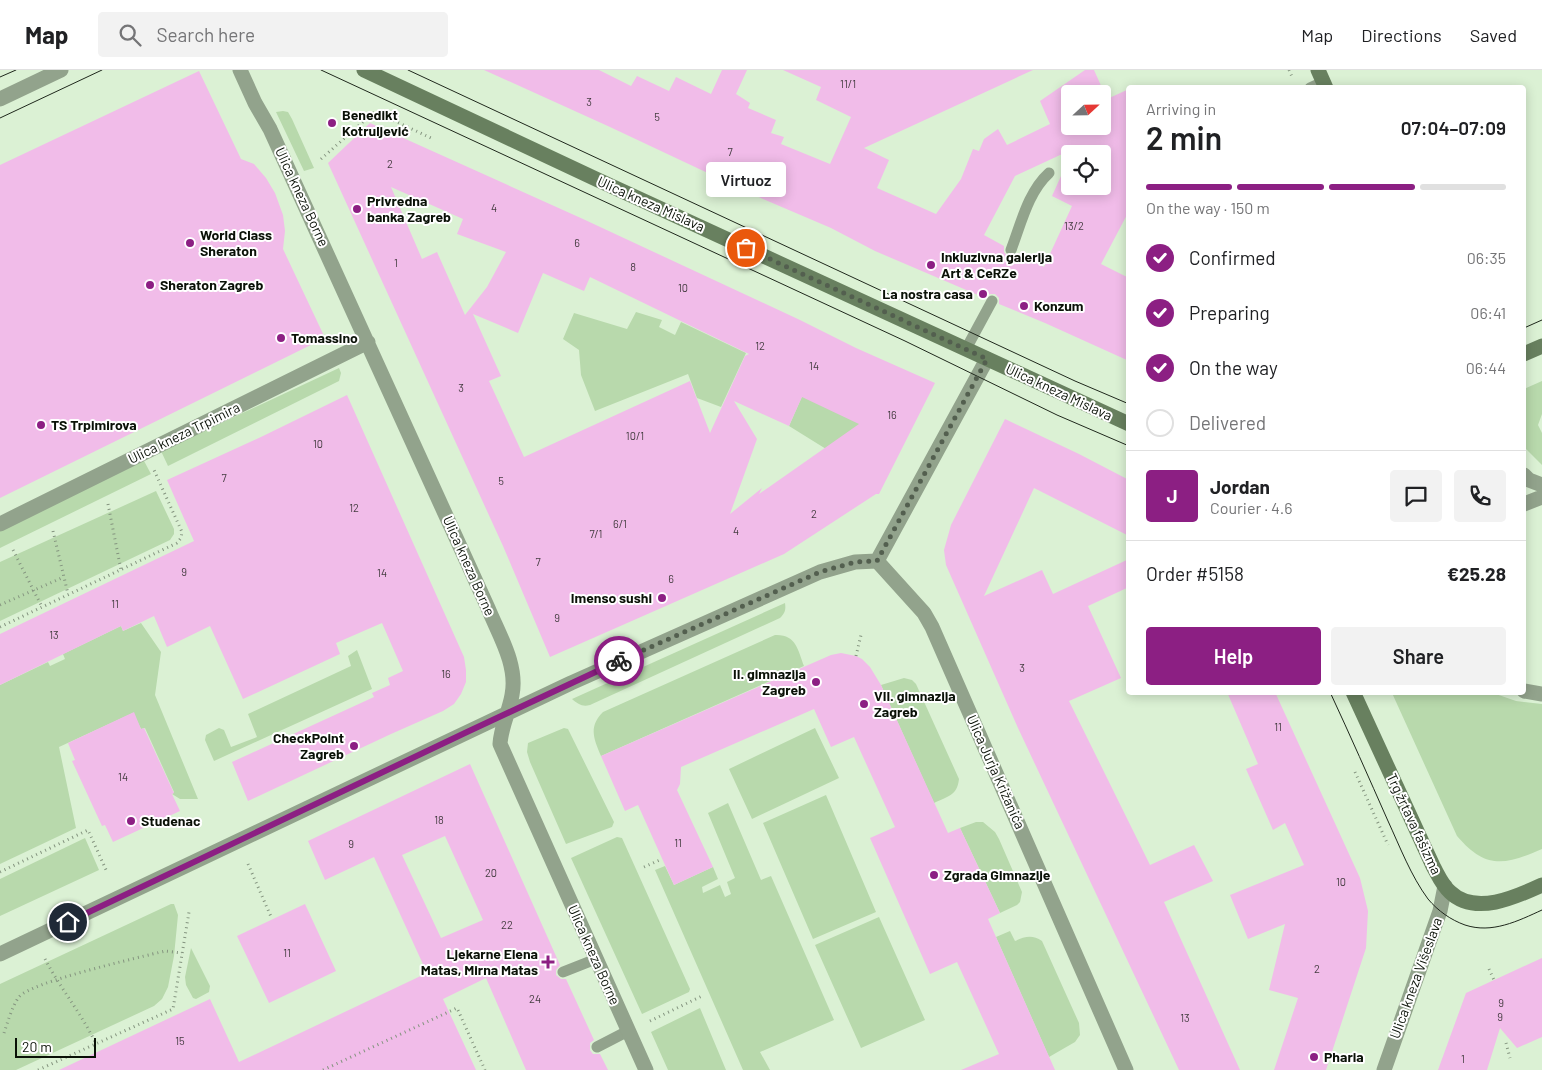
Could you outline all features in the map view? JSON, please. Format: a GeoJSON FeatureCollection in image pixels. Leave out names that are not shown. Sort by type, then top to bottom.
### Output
{"type":"FeatureCollection","features":[{"type":"Feature","properties":{"kind":"main road","name":"Ulica kneza Mislava"},"geometry":{"type":"LineString","coordinates":[[364,70],[598,180],[1126,423]]}},
{"type":"Feature","properties":{"kind":"main road"},"geometry":{"type":"LineString","coordinates":[[1526,353],[1542,346]]}},
{"type":"Feature","properties":{"kind":"main road","name":"Trg žrtava fašizma"},"geometry":{"type":"LineString","coordinates":[[1354,695],[1429,858],[1445,886],[1457,898],[1482,903],[1493,903],[1507,900],[1542,885]]}},
{"type":"Feature","properties":{"kind":"street"},"geometry":{"type":"LineString","coordinates":[[0,99],[61,70]]}},
{"type":"Feature","properties":{"kind":"street","name":"Ulica kneza Borne"},"geometry":{"type":"LineString","coordinates":[[240,70],[255,103],[270,128],[368,342],[488,608],[510,662],[514,679],[512,695],[500,735],[500,744],[646,1070]]}},
{"type":"Feature","properties":{"kind":"street","name":"Ulica kneza Trpimira"},"geometry":{"type":"LineString","coordinates":[[0,524],[368,342]]}},
{"type":"Feature","properties":{"kind":"street"},"geometry":{"type":"LineString","coordinates":[[0,954],[571,683],[820,572],[855,562],[877,561],[987,359]]}},
{"type":"Feature","properties":{"kind":"street"},"geometry":{"type":"LineString","coordinates":[[1526,477],[1542,485]]}},
{"type":"Feature","properties":{"kind":"street"},"geometry":{"type":"LineString","coordinates":[[1526,503],[1542,497]]}},
{"type":"Feature","properties":{"kind":"street","name":"Ulica Jurja Križanića"},"geometry":{"type":"LineString","coordinates":[[877,561],[924,613],[932,627],[1126,1070]]}},
{"type":"Feature","properties":{"kind":"street"},"geometry":{"type":"LineString","coordinates":[[1526,691],[1542,694]]}},
{"type":"Feature","properties":{"kind":"street","name":"Ulica kneza Višeslava"},"geometry":{"type":"LineString","coordinates":[[1384,1070],[1440,911],[1445,886]]}},
{"type":"Feature","properties":{"kind":"lane"},"geometry":{"type":"LineString","coordinates":[[1011,250],[1033,193],[1040,181],[1049,173]]}},
{"type":"Feature","properties":{"kind":"lane"},"geometry":{"type":"LineString","coordinates":[[966,349],[992,301]]}},
{"type":"Feature","properties":{"kind":"lane"},"geometry":{"type":"LineString","coordinates":[[563,972],[596,959]]}},
{"type":"Feature","properties":{"kind":"lane"},"geometry":{"type":"LineString","coordinates":[[598,1047],[628,1031]]}},
{"type":"Feature","properties":{"kind":"path"},"geometry":{"type":"LineString","coordinates":[[321,159],[374,112]]}},
{"type":"Feature","properties":{"kind":"path"},"geometry":{"type":"LineString","coordinates":[[380,114],[431,138]]}},
{"type":"Feature","properties":{"kind":"path"},"geometry":{"type":"LineString","coordinates":[[0,627],[177,543],[181,538],[182,532],[146,452]]}},
{"type":"Feature","properties":{"kind":"path"},"geometry":{"type":"LineString","coordinates":[[108,504],[121,570]]}},
{"type":"Feature","properties":{"kind":"path"},"geometry":{"type":"LineString","coordinates":[[53,531],[68,594]]}},
{"type":"Feature","properties":{"kind":"path"},"geometry":{"type":"LineString","coordinates":[[13,550],[42,607]]}},
{"type":"Feature","properties":{"kind":"path"},"geometry":{"type":"LineString","coordinates":[[0,605],[64,577]]}},
{"type":"Feature","properties":{"kind":"path"},"geometry":{"type":"LineString","coordinates":[[856,656],[861,635]]}},
{"type":"Feature","properties":{"kind":"path"},"geometry":{"type":"LineString","coordinates":[[1355,772],[1388,845]]}},
{"type":"Feature","properties":{"kind":"path"},"geometry":{"type":"LineString","coordinates":[[0,872],[88,830],[107,872]]}},
{"type":"Feature","properties":{"kind":"path"},"geometry":{"type":"LineString","coordinates":[[644,867],[662,859]]}},
{"type":"Feature","properties":{"kind":"path"},"geometry":{"type":"LineString","coordinates":[[248,864],[272,919]]}},
{"type":"Feature","properties":{"kind":"path"},"geometry":{"type":"LineString","coordinates":[[38,1070],[173,1008],[188,912]]}},
{"type":"Feature","properties":{"kind":"path"},"geometry":{"type":"LineString","coordinates":[[4,1033],[18,997],[26,992],[57,980],[165,951],[182,953]]}},
{"type":"Feature","properties":{"kind":"path"},"geometry":{"type":"LineString","coordinates":[[45,959],[90,1030],[96,1044]]}},
{"type":"Feature","properties":{"kind":"path"},"geometry":{"type":"LineString","coordinates":[[1489,969],[1494,980]]}},
{"type":"Feature","properties":{"kind":"path"},"geometry":{"type":"LineString","coordinates":[[650,1021],[702,996]]}},
{"type":"Feature","properties":{"kind":"path"},"geometry":{"type":"LineString","coordinates":[[323,1070],[458,1008],[486,1070]]}},
{"type":"Feature","properties":{"kind":"path"},"geometry":{"type":"LineString","coordinates":[[1506,1043],[1510,1058]]}},
{"type":"Feature","properties":{"kind":"green space"},"geometry":{"type":"Polygon","coordinates":[[[276,112],[288,112],[292,119],[314,168],[304,171],[276,112]]]}},
{"type":"Feature","properties":{"kind":"green space"},"geometry":{"type":"Polygon","coordinates":[[[636,312],[662,320],[659,327],[675,335],[681,322],[746,353],[721,407],[697,398],[688,374],[595,411],[581,375],[579,350],[563,339],[574,313],[627,329],[636,312]]]}},
{"type":"Feature","properties":{"kind":"green space"},"geometry":{"type":"Polygon","coordinates":[[[339,368],[341,373],[339,381],[168,466],[161,451],[339,368]]]}},
{"type":"Feature","properties":{"kind":"green space"},"geometry":{"type":"Polygon","coordinates":[[[1542,381],[1542,414],[1538,425],[1542,433],[1542,465],[1526,449],[1526,388],[1542,381]]]}},
{"type":"Feature","properties":{"kind":"green space"},"geometry":{"type":"Polygon","coordinates":[[[807,385],[866,412],[847,462],[789,426],[807,385]]]}},
{"type":"Feature","properties":{"kind":"green space"},"geometry":{"type":"Polygon","coordinates":[[[143,459],[151,474],[0,548],[0,531],[143,459]]]}},
{"type":"Feature","properties":{"kind":"green space"},"geometry":{"type":"Polygon","coordinates":[[[156,491],[174,529],[174,534],[170,540],[0,621],[0,562],[156,491]]]}},
{"type":"Feature","properties":{"kind":"green space"},"geometry":{"type":"Polygon","coordinates":[[[785,603],[785,611],[780,618],[590,705],[580,705],[572,699],[785,603]]]}},
{"type":"Feature","properties":{"kind":"green space"},"geometry":{"type":"Polygon","coordinates":[[[141,623],[161,652],[155,695],[198,799],[180,799],[172,794],[174,792],[145,728],[141,729],[133,713],[59,747],[76,828],[0,864],[0,685],[48,662],[50,666],[65,659],[63,654],[121,626],[123,631],[141,623]]]}},
{"type":"Feature","properties":{"kind":"green space"},"geometry":{"type":"Polygon","coordinates":[[[775,635],[782,635],[792,640],[798,649],[804,666],[601,756],[595,739],[594,728],[595,723],[603,712],[775,635]]]}},
{"type":"Feature","properties":{"kind":"green space"},"geometry":{"type":"Polygon","coordinates":[[[357,650],[372,689],[214,761],[205,740],[206,735],[219,728],[224,730],[231,747],[257,737],[248,714],[351,666],[348,656],[357,650]]]}},
{"type":"Feature","properties":{"kind":"green space"},"geometry":{"type":"Polygon","coordinates":[[[904,678],[912,680],[916,684],[959,779],[954,792],[934,803],[881,685],[904,678]]]}},
{"type":"Feature","properties":{"kind":"green space"},"geometry":{"type":"Polygon","coordinates":[[[1393,695],[1499,695],[1516,701],[1542,704],[1542,849],[1517,859],[1496,861],[1477,855],[1457,836],[1393,695]]]}},
{"type":"Feature","properties":{"kind":"green space"},"geometry":{"type":"Polygon","coordinates":[[[564,728],[568,729],[614,822],[612,827],[566,844],[527,752],[528,743],[564,728]]]}},
{"type":"Feature","properties":{"kind":"green space"},"geometry":{"type":"Polygon","coordinates":[[[815,728],[839,778],[752,819],[729,769],[815,728]]]}},
{"type":"Feature","properties":{"kind":"green space"},"geometry":{"type":"Polygon","coordinates":[[[826,795],[876,912],[813,939],[763,823],[826,795]]]}},
{"type":"Feature","properties":{"kind":"green space"},"geometry":{"type":"Polygon","coordinates":[[[728,803],[761,880],[771,876],[834,1020],[760,1052],[770,1070],[743,1070],[655,870],[665,866],[674,885],[713,867],[718,879],[702,887],[703,893],[720,885],[725,897],[731,894],[727,882],[735,878],[708,813],[728,803]]]}},
{"type":"Feature","properties":{"kind":"green space"},"geometry":{"type":"Polygon","coordinates":[[[976,822],[983,822],[995,832],[1022,892],[1020,902],[1017,905],[1000,913],[960,828],[976,822]]]}},
{"type":"Feature","properties":{"kind":"green space"},"geometry":{"type":"Polygon","coordinates":[[[617,837],[622,838],[690,989],[689,992],[642,1014],[571,858],[617,837]]]}},
{"type":"Feature","properties":{"kind":"green space"},"geometry":{"type":"Polygon","coordinates":[[[85,838],[99,870],[0,916],[0,879],[85,838]]]}},
{"type":"Feature","properties":{"kind":"green space"},"geometry":{"type":"Polygon","coordinates":[[[174,904],[178,915],[174,956],[168,987],[162,999],[154,1006],[16,1070],[0,1070],[0,984],[174,904]]]}},
{"type":"Feature","properties":{"kind":"green space"},"geometry":{"type":"Polygon","coordinates":[[[879,917],[925,1020],[861,1048],[815,945],[879,917]]]}},
{"type":"Feature","properties":{"kind":"green space"},"geometry":{"type":"Polygon","coordinates":[[[1010,931],[1015,941],[1031,937],[1042,941],[1079,1023],[1080,1035],[1075,1042],[1049,1057],[996,937],[1010,931]]]}},
{"type":"Feature","properties":{"kind":"green space"},"geometry":{"type":"Polygon","coordinates":[[[191,948],[210,986],[209,992],[196,999],[193,998],[186,985],[185,977],[191,948]]]}},
{"type":"Feature","properties":{"kind":"green space"},"geometry":{"type":"Polygon","coordinates":[[[700,1008],[726,1070],[668,1070],[651,1032],[700,1008]]]}},
{"type":"Feature","properties":{"kind":"building"},"geometry":{"type":"Polygon","coordinates":[[[484,70],[599,70],[631,86],[637,76],[669,91],[676,77],[711,94],[722,70],[747,70],[736,94],[750,103],[748,108],[776,120],[771,133],[784,137],[781,144],[830,164],[851,117],[816,100],[821,87],[783,70],[1033,70],[864,148],[889,160],[877,188],[936,214],[961,179],[973,149],[979,151],[984,139],[998,129],[1007,145],[1050,124],[1040,101],[1061,87],[1061,135],[1111,135],[1111,97],[1126,90],[1126,217],[1101,264],[1126,276],[1126,360],[999,304],[999,298],[995,294],[989,294],[985,298],[875,251],[831,228],[763,199],[484,70]],[[1061,145],[1061,155],[1015,176],[984,235],[1004,246],[1004,252],[1008,257],[1013,257],[1018,253],[1044,267],[1072,206],[1052,196],[1061,176],[1061,195],[1111,195],[1111,145],[1061,145]]]}},
{"type":"Feature","properties":{"kind":"building"},"geometry":{"type":"Polygon","coordinates":[[[1085,70],[1094,70],[1101,85],[1063,85],[1085,70]]]}},
{"type":"Feature","properties":{"kind":"building","name":"Sheraton Zagreb"},"geometry":{"type":"Polygon","coordinates":[[[199,71],[241,159],[254,164],[266,178],[275,193],[283,215],[285,231],[283,249],[325,338],[0,498],[0,165],[199,71]]]}},
{"type":"Feature","properties":{"kind":"building"},"geometry":{"type":"Polygon","coordinates":[[[370,123],[583,219],[856,348],[935,383],[879,494],[876,494],[784,554],[550,657],[503,546],[328,163],[370,123]],[[391,187],[422,259],[437,252],[465,315],[487,287],[506,252],[457,234],[463,219],[391,187]],[[543,273],[518,333],[473,314],[501,376],[489,381],[524,457],[690,381],[710,433],[745,356],[749,354],[590,277],[584,291],[543,273]],[[802,397],[789,426],[734,401],[757,439],[730,514],[762,488],[759,494],[859,424],[802,397]]]}},
{"type":"Feature","properties":{"kind":"building"},"geometry":{"type":"Polygon","coordinates":[[[347,395],[464,657],[466,682],[454,704],[443,711],[248,801],[232,762],[374,697],[372,693],[390,685],[388,678],[403,671],[382,623],[336,643],[340,654],[243,699],[210,626],[167,647],[154,616],[123,631],[121,626],[0,685],[0,634],[194,541],[167,480],[347,395]]]}},
{"type":"Feature","properties":{"kind":"building"},"geometry":{"type":"Polygon","coordinates":[[[1005,419],[1126,478],[1126,534],[1034,488],[984,596],[1042,570],[1053,594],[1126,560],[1126,588],[1088,606],[1121,678],[1069,701],[1150,865],[1194,845],[1213,881],[1164,902],[1240,1070],[1179,1070],[1018,728],[946,565],[944,550],[951,525],[1005,419]]]}},
{"type":"Feature","properties":{"kind":"building","name":"Zgrada Gimnazije"},"geometry":{"type":"Polygon","coordinates":[[[841,653],[856,656],[870,667],[881,685],[948,833],[960,828],[1000,913],[988,919],[1055,1070],[961,1070],[999,1054],[957,962],[930,974],[870,838],[895,827],[854,737],[831,747],[814,709],[681,767],[680,784],[677,790],[713,867],[674,885],[638,805],[625,811],[601,756],[831,655],[841,653]]]}},
{"type":"Feature","properties":{"kind":"building"},"geometry":{"type":"Polygon","coordinates":[[[1228,695],[1276,695],[1360,878],[1368,911],[1366,948],[1326,1070],[1274,1070],[1298,998],[1269,990],[1285,924],[1248,939],[1230,895],[1304,865],[1285,823],[1273,830],[1246,769],[1258,764],[1228,695]]]}},
{"type":"Feature","properties":{"kind":"building"},"geometry":{"type":"Polygon","coordinates":[[[134,712],[141,729],[144,728],[174,793],[172,794],[180,811],[113,842],[105,825],[102,826],[72,761],[75,760],[68,743],[134,712]]]}},
{"type":"Feature","properties":{"kind":"building"},"geometry":{"type":"Polygon","coordinates":[[[470,764],[560,965],[556,970],[556,975],[561,979],[566,979],[594,1040],[590,1043],[590,1050],[593,1054],[600,1054],[608,1070],[526,1070],[486,978],[443,999],[476,1070],[59,1070],[210,999],[239,1062],[427,973],[374,857],[325,880],[308,841],[470,764]],[[445,836],[402,855],[441,938],[483,920],[445,836]]]}},
{"type":"Feature","properties":{"kind":"building"},"geometry":{"type":"Polygon","coordinates":[[[305,904],[336,971],[269,1003],[237,936],[305,904]]]}},
{"type":"Feature","properties":{"kind":"building"},"geometry":{"type":"Polygon","coordinates":[[[1542,958],[1542,1037],[1517,1048],[1500,1028],[1487,1070],[1438,1070],[1466,993],[1542,958]]]}},
{"type":"Feature","properties":{"kind":"tram line"},"geometry":{"type":"LineString","coordinates":[[0,77],[16,70]]}},
{"type":"Feature","properties":{"kind":"tram line"},"geometry":{"type":"LineString","coordinates":[[0,118],[102,70]]}},
{"type":"Feature","properties":{"kind":"tram line"},"geometry":{"type":"LineString","coordinates":[[321,70],[905,341],[1057,415],[1126,445]]}},
{"type":"Feature","properties":{"kind":"tram line"},"geometry":{"type":"LineString","coordinates":[[408,70],[1075,381],[1126,403]]}},
{"type":"Feature","properties":{"kind":"tram line"},"geometry":{"type":"LineString","coordinates":[[1526,327],[1542,320]]}},
{"type":"Feature","properties":{"kind":"tram line"},"geometry":{"type":"LineString","coordinates":[[1331,695],[1406,861],[1428,899],[1450,918],[1465,925],[1485,928],[1505,925],[1542,910]]}},
{"type":"Feature","properties":{"kind":"way so far"},"geometry":{"type":"LineString","coordinates":[[619,661],[820,572],[855,562],[877,561],[987,359],[746,248]]}},
{"type":"Feature","properties":{"kind":"place","name":"Benedikt Kotruljević"},"geometry":{"type":"Point","coordinates":[332,123]}},
{"type":"Feature","properties":{"kind":"place","name":"Privredna banka Zagreb"},"geometry":{"type":"Point","coordinates":[357,209]}},
{"type":"Feature","properties":{"kind":"place","name":"World Class Sheraton"},"geometry":{"type":"Point","coordinates":[190,243]}},
{"type":"Feature","properties":{"kind":"place","name":"Virtuoz"},"geometry":{"type":"Point","coordinates":[746,248]}},
{"type":"Feature","properties":{"kind":"place","name":"Inkluzivna galerija Art & CeRZe"},"geometry":{"type":"Point","coordinates":[931,265]}},
{"type":"Feature","properties":{"kind":"place","name":"Sheraton Zagreb"},"geometry":{"type":"Point","coordinates":[150,285]}},
{"type":"Feature","properties":{"kind":"place","name":"La nostra casa"},"geometry":{"type":"Point","coordinates":[983,294]}},
{"type":"Feature","properties":{"kind":"place","name":"Konzum"},"geometry":{"type":"Point","coordinates":[1024,306]}},
{"type":"Feature","properties":{"kind":"place","name":"Tomassino"},"geometry":{"type":"Point","coordinates":[281,338]}},
{"type":"Feature","properties":{"kind":"place","name":"TS Trpimirova"},"geometry":{"type":"Point","coordinates":[41,425]}},
{"type":"Feature","properties":{"kind":"place","name":"Imenso sushi"},"geometry":{"type":"Point","coordinates":[662,598]}},
{"type":"Feature","properties":{"kind":"place","name":"II. gimnazija Zagreb"},"geometry":{"type":"Point","coordinates":[816,682]}},
{"type":"Feature","properties":{"kind":"place","name":"VII. gimnazija Zagreb"},"geometry":{"type":"Point","coordinates":[864,704]}},
{"type":"Feature","properties":{"kind":"place","name":"CheckPoint Zagreb"},"geometry":{"type":"Point","coordinates":[354,746]}},
{"type":"Feature","properties":{"kind":"place","name":"Studenac"},"geometry":{"type":"Point","coordinates":[131,821]}},
{"type":"Feature","properties":{"kind":"place","name":"Zgrada Gimnazije"},"geometry":{"type":"Point","coordinates":[934,875]}},
{"type":"Feature","properties":{"kind":"place","name":"Ljekarne Elena Matas, Mirna Matas"},"geometry":{"type":"Point","coordinates":[548,962]}},
{"type":"Feature","properties":{"kind":"place","name":"Pharia"},"geometry":{"type":"Point","coordinates":[1314,1057]}},
{"type":"Feature","properties":{"kind":"route"},"geometry":{"type":"LineString","coordinates":[[68,922],[619,661]]}}]}
